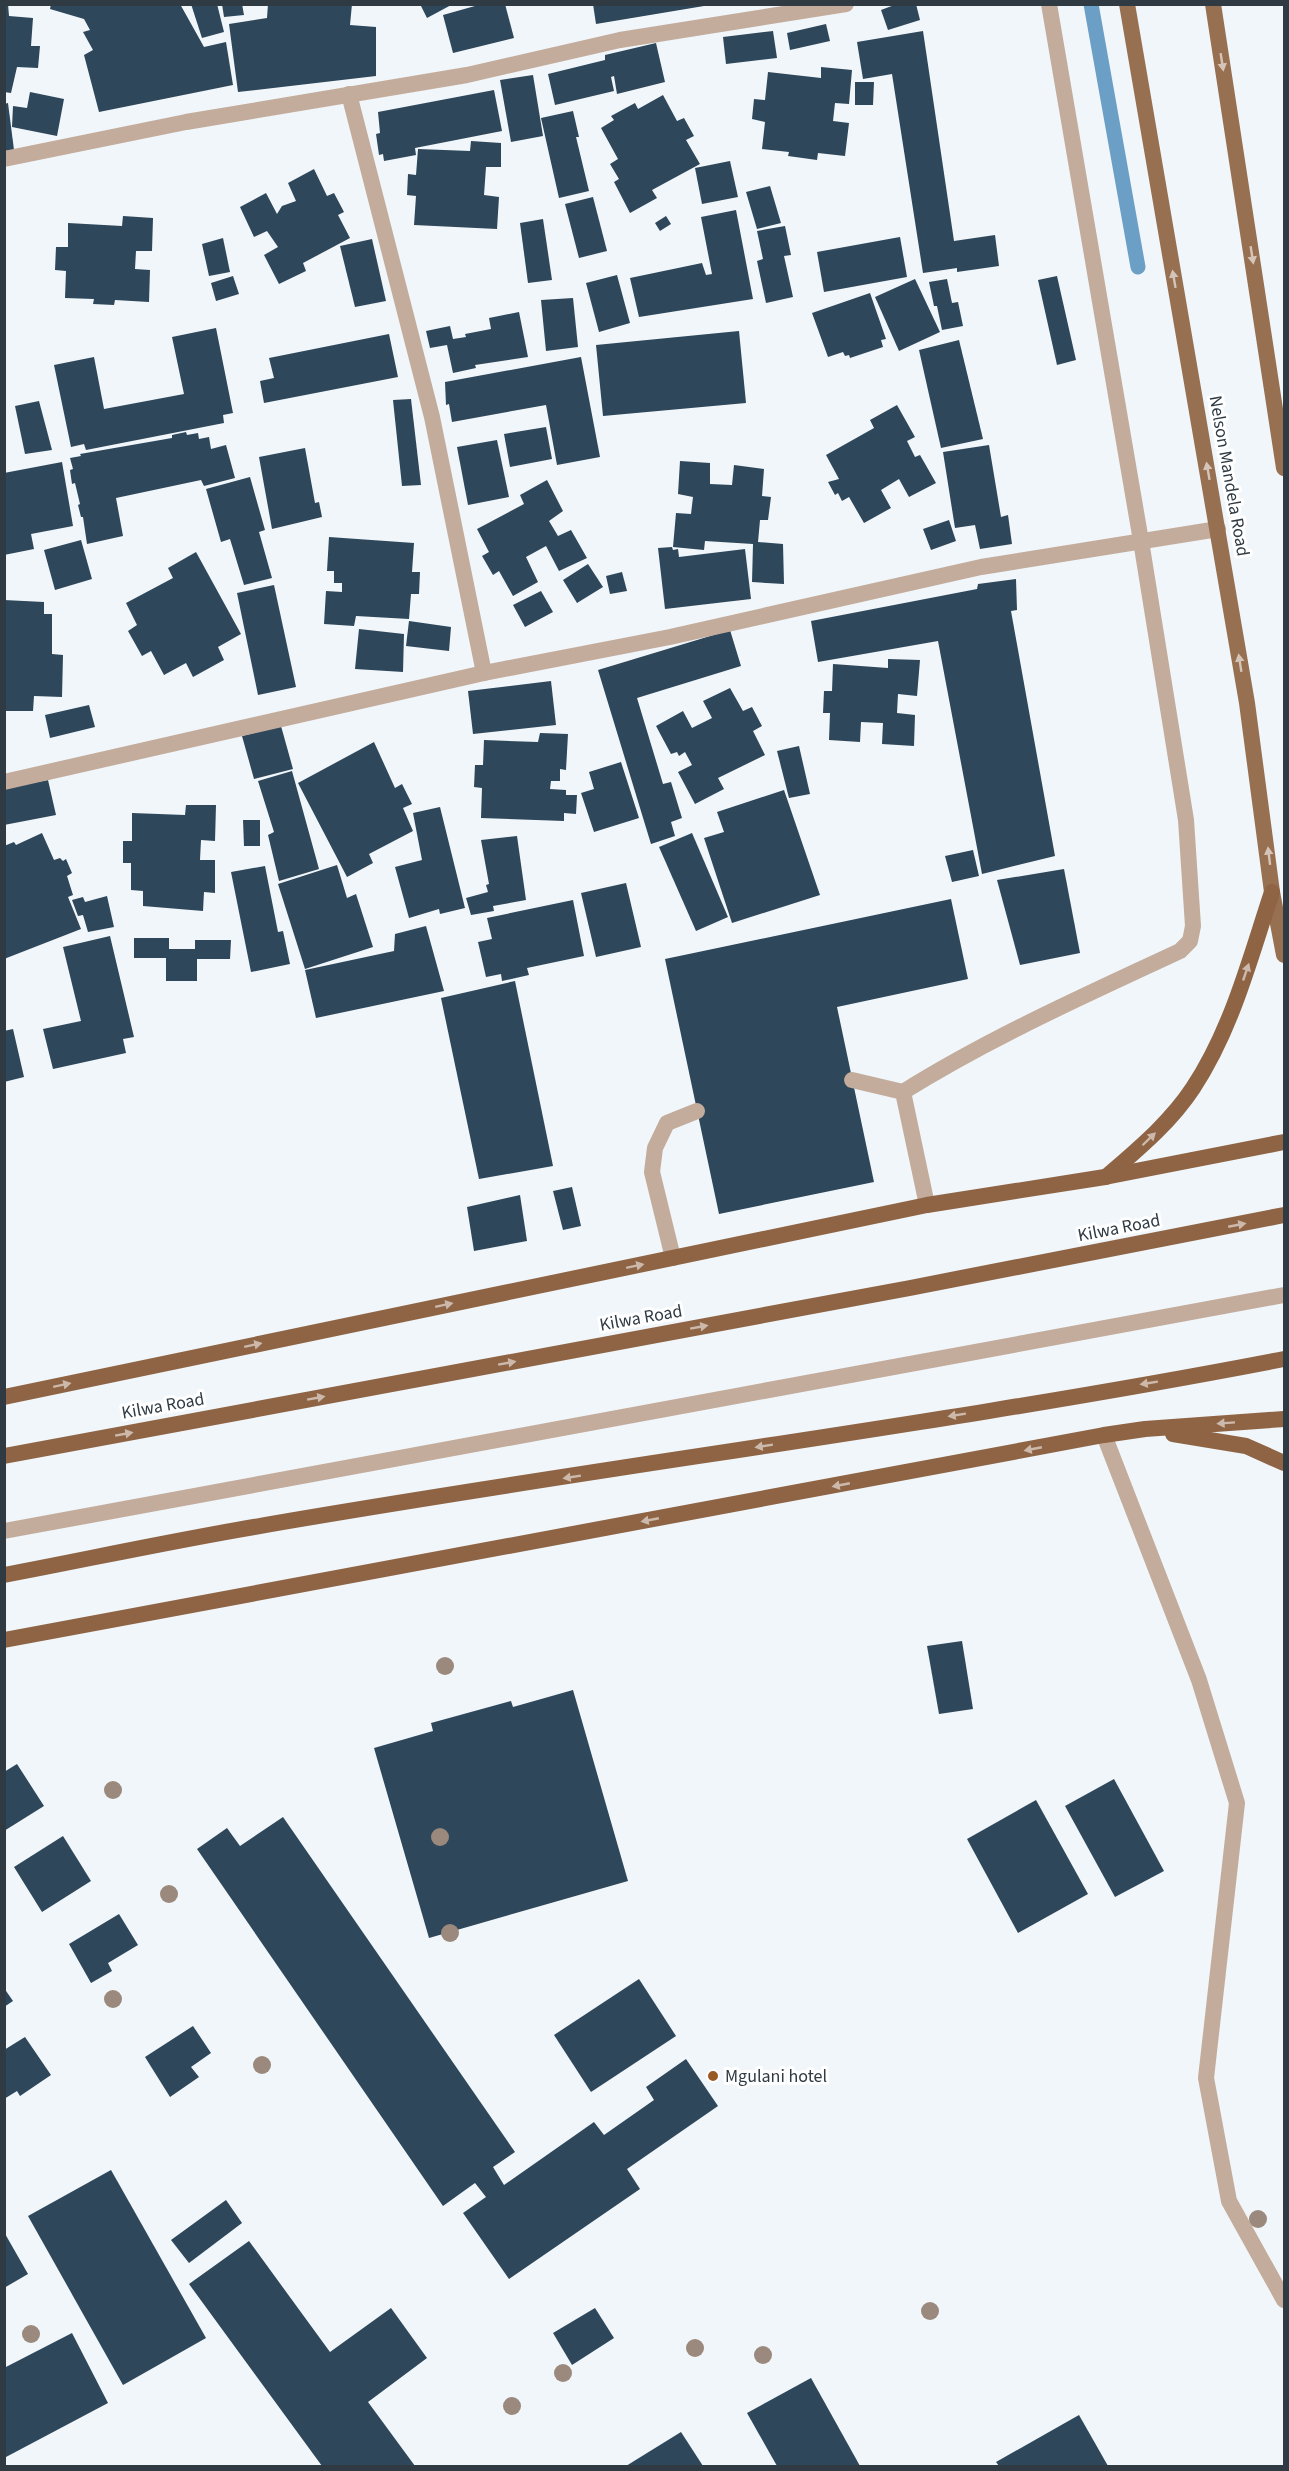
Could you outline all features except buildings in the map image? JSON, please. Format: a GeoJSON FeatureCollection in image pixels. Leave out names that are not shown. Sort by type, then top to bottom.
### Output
{"type":"FeatureCollection","features":[{"type":"Feature","properties":{"kind":"highway"},"geometry":{"type":"LineString","coordinates":[[1105,1177],[1151,1138],[1193,1089],[1228,1023],[1272,892]]}},
{"type":"Feature","properties":{"kind":"highway"},"geometry":{"type":"LineString","coordinates":[[4,1397],[927,1205],[1105,1177],[1284,1142]]}},
{"type":"Feature","properties":{"kind":"highway","name":"Kilwa Road"},"geometry":{"type":"LineString","coordinates":[[4,1456],[910,1288],[1284,1215]]}},
{"type":"Feature","properties":{"kind":"highway"},"geometry":{"type":"LineString","coordinates":[[4,1575],[254,1527],[1207,1374],[1284,1359]]}},
{"type":"Feature","properties":{"kind":"highway"},"geometry":{"type":"LineString","coordinates":[[4,1640],[1104,1435],[1145,1429],[1284,1419]]}},
{"type":"Feature","properties":{"kind":"highway"},"geometry":{"type":"LineString","coordinates":[[1145,1429],[1246,1446],[1284,1463]]}},
{"type":"Feature","properties":{"kind":"main road","name":"Nelson Mandela Road"},"geometry":{"type":"LineString","coordinates":[[1127,4],[1247,703],[1272,892],[1284,955]]}},
{"type":"Feature","properties":{"kind":"main road"},"geometry":{"type":"LineString","coordinates":[[1213,4],[1284,468]]}},
{"type":"Feature","properties":{"kind":"street"},"geometry":{"type":"LineString","coordinates":[[4,159],[186,122],[467,75],[620,40],[846,4]]}},
{"type":"Feature","properties":{"kind":"street"},"geometry":{"type":"LineString","coordinates":[[852,1080],[903,1092],[941,1068],[1018,1028],[1180,951],[1190,941],[1193,926],[1186,820],[1141,541],[1049,4]]}},
{"type":"Feature","properties":{"kind":"street"},"geometry":{"type":"LineString","coordinates":[[349,94],[432,417],[484,673]]}},
{"type":"Feature","properties":{"kind":"street"},"geometry":{"type":"LineString","coordinates":[[4,782],[484,673],[670,637],[981,567],[1218,529]]}},
{"type":"Feature","properties":{"kind":"street"},"geometry":{"type":"LineString","coordinates":[[903,1092],[927,1205]]}},
{"type":"Feature","properties":{"kind":"street"},"geometry":{"type":"LineString","coordinates":[[673,1258],[652,1172],[655,1148],[667,1123],[697,1111]]}},
{"type":"Feature","properties":{"kind":"street"},"geometry":{"type":"LineString","coordinates":[[4,1531],[1284,1295]]}},
{"type":"Feature","properties":{"kind":"street"},"geometry":{"type":"LineString","coordinates":[[1104,1435],[1199,1680],[1237,1803],[1206,2078],[1229,2201],[1284,2300]]}},
{"type":"Feature","properties":{"kind":"waterway"},"geometry":{"type":"LineString","coordinates":[[1091,4],[1138,267]]}},
{"type":"Feature","properties":{"kind":"place","name":"Mgulani hotel"},"geometry":{"type":"Point","coordinates":[713,2076]}}]}
